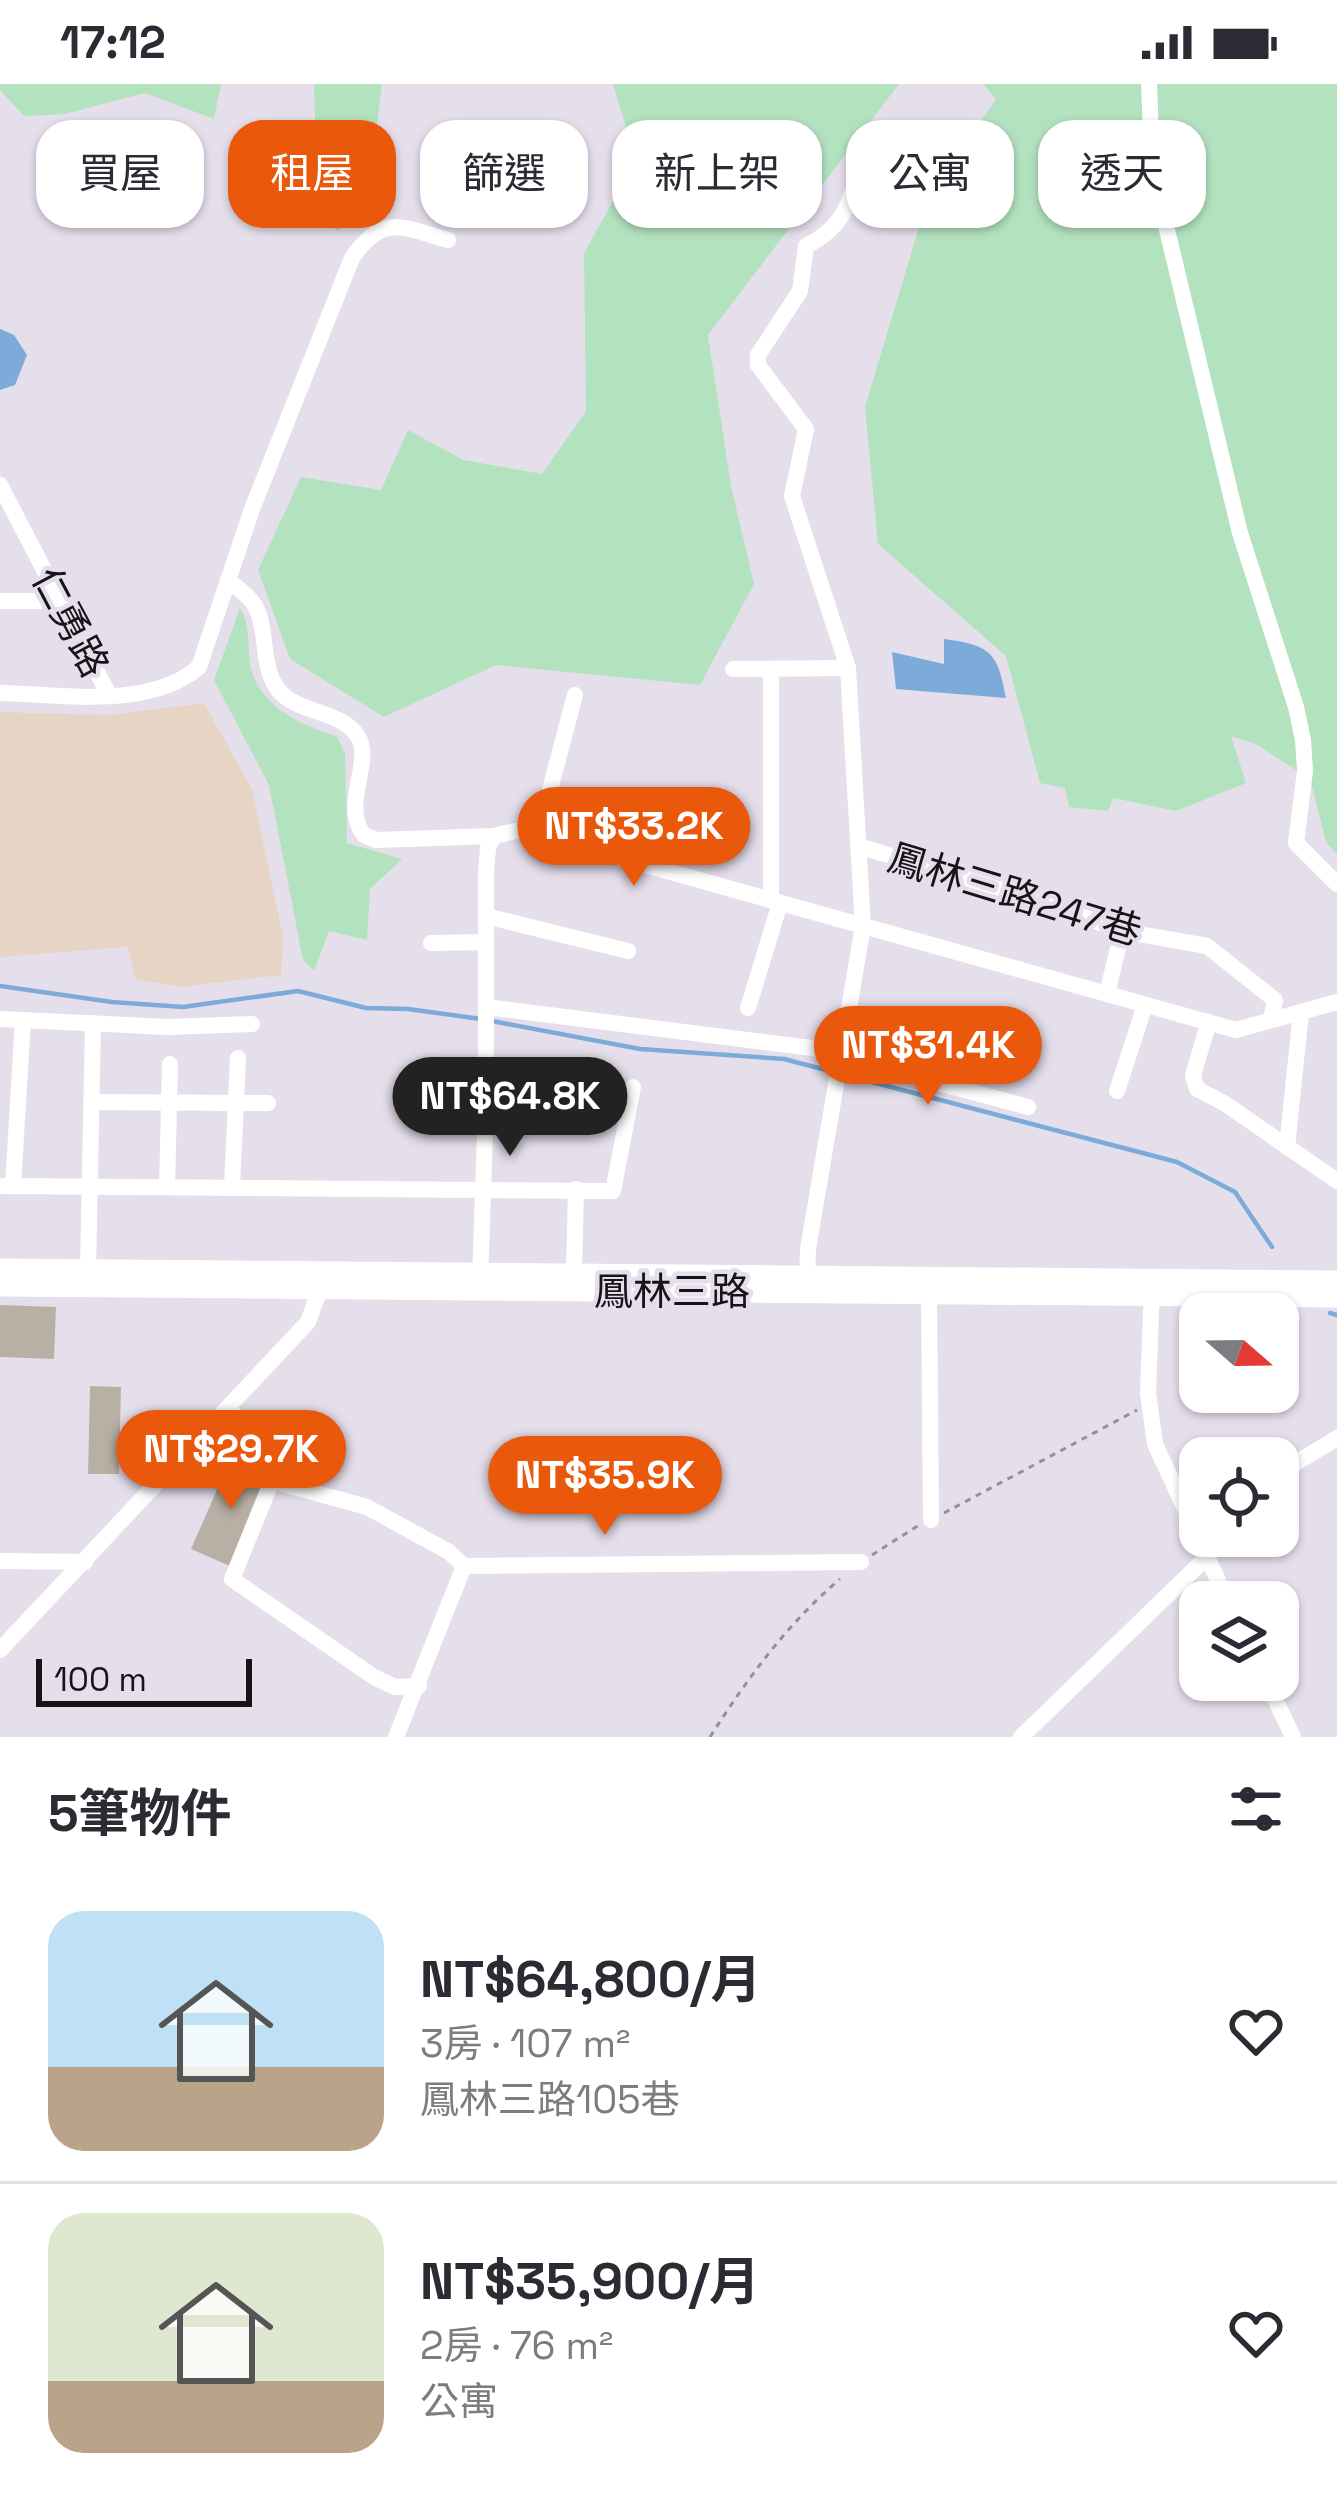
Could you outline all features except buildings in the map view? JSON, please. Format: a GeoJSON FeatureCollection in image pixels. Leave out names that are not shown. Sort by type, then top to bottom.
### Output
{"type":"FeatureCollection","features":[{"type":"Feature","properties":{"kind":"main road","name":"鳳林三路"},"geometry":{"type":"LineString","coordinates":[[0,1269],[324,1280]]}},
{"type":"Feature","properties":{"kind":"main road","name":"鳳林三路"},"geometry":{"type":"LineString","coordinates":[[480,1281],[574,1273],[929,1292],[1152,1285]]}},
{"type":"Feature","properties":{"kind":"main road","name":"鳳林三路"},"geometry":{"type":"LineString","coordinates":[[0,1286],[324,1280],[1334,1286]]}},
{"type":"Feature","properties":{"kind":"street"},"geometry":{"type":"LineString","coordinates":[[1149,84],[1161,205],[1240,533],[1303,740],[1305,771],[1296,843],[1337,884]]}},
{"type":"Feature","properties":{"kind":"street"},"geometry":{"type":"LineString","coordinates":[[807,1283],[808,1249],[863,926],[848,668],[792,496],[806,429],[765,375],[758,355],[800,291],[806,246],[846,214]]}},
{"type":"Feature","properties":{"kind":"street"},"geometry":{"type":"LineString","coordinates":[[0,693],[110,695],[152,690],[183,681],[199,667],[252,509],[352,258],[367,236],[396,225],[448,240]]}},
{"type":"Feature","properties":{"kind":"street","name":"仁勇路"},"geometry":{"type":"LineString","coordinates":[[0,485],[110,695]]}},
{"type":"Feature","properties":{"kind":"street","name":"鳳林三路247巷"},"geometry":{"type":"LineString","coordinates":[[228,580],[249,597],[259,614],[270,674],[278,690],[291,702],[357,734],[362,746],[355,818],[364,835],[376,840],[494,836],[520,830],[1236,1030],[1337,1002]]}},
{"type":"Feature","properties":{"kind":"street"},"geometry":{"type":"LineString","coordinates":[[0,601],[60,601]]}},
{"type":"Feature","properties":{"kind":"street"},"geometry":{"type":"LineString","coordinates":[[733,670],[848,668]]}},
{"type":"Feature","properties":{"kind":"street"},"geometry":{"type":"LineString","coordinates":[[748,1008],[775,902],[771,669]]}},
{"type":"Feature","properties":{"kind":"street"},"geometry":{"type":"LineString","coordinates":[[538,835],[575,694]]}},
{"type":"Feature","properties":{"kind":"street"},"geometry":{"type":"LineString","coordinates":[[480,1281],[485,916],[488,848],[494,836]]}},
{"type":"Feature","properties":{"kind":"street","name":"鳳林三路247巷"},"geometry":{"type":"LineString","coordinates":[[858,846],[1028,896],[1122,931],[1198,942],[1217,951],[1242,978],[1271,994],[1271,1020]]}},
{"type":"Feature","properties":{"kind":"street"},"geometry":{"type":"LineString","coordinates":[[485,916],[628,951]]}},
{"type":"Feature","properties":{"kind":"street"},"geometry":{"type":"LineString","coordinates":[[1107,994],[1122,931]]}},
{"type":"Feature","properties":{"kind":"street"},"geometry":{"type":"LineString","coordinates":[[431,943],[486,942]]}},
{"type":"Feature","properties":{"kind":"street"},"geometry":{"type":"LineString","coordinates":[[1118,1091],[1145,1005]]}},
{"type":"Feature","properties":{"kind":"street"},"geometry":{"type":"LineString","coordinates":[[1287,1147],[1301,1012]]}},
{"type":"Feature","properties":{"kind":"street"},"geometry":{"type":"LineString","coordinates":[[486,1016],[840,1056],[1028,1106]]}},
{"type":"Feature","properties":{"kind":"street"},"geometry":{"type":"LineString","coordinates":[[0,1018],[168,1027],[252,1024]]}},
{"type":"Feature","properties":{"kind":"street"},"geometry":{"type":"LineString","coordinates":[[23,1020],[7,1186],[614,1191],[633,1087]]}},
{"type":"Feature","properties":{"kind":"street"},"geometry":{"type":"LineString","coordinates":[[1209,1022],[1193,1083],[1337,1181]]}},
{"type":"Feature","properties":{"kind":"street"},"geometry":{"type":"LineString","coordinates":[[88,1269],[92,1023]]}},
{"type":"Feature","properties":{"kind":"street"},"geometry":{"type":"LineString","coordinates":[[232,1187],[238,1058]]}},
{"type":"Feature","properties":{"kind":"street"},"geometry":{"type":"LineString","coordinates":[[167,1187],[170,1064]]}},
{"type":"Feature","properties":{"kind":"street"},"geometry":{"type":"LineString","coordinates":[[92,1102],[268,1103]]}},
{"type":"Feature","properties":{"kind":"street"},"geometry":{"type":"LineString","coordinates":[[415,1102],[486,1102]]}},
{"type":"Feature","properties":{"kind":"street"},"geometry":{"type":"LineString","coordinates":[[574,1273],[576,1190]]}},
{"type":"Feature","properties":{"kind":"street"},"geometry":{"type":"LineString","coordinates":[[0,1650],[308,1322],[324,1280]]}},
{"type":"Feature","properties":{"kind":"street"},"geometry":{"type":"LineString","coordinates":[[1152,1285],[1149,1404],[1154,1444],[1179,1492]]}},
{"type":"Feature","properties":{"kind":"street"},"geometry":{"type":"LineString","coordinates":[[929,1292],[931,1520]]}},
{"type":"Feature","properties":{"kind":"street"},"geometry":{"type":"LineString","coordinates":[[227,1410],[280,1445],[282,1456],[232,1579],[374,1677],[395,1688],[419,1686]]}},
{"type":"Feature","properties":{"kind":"street"},"geometry":{"type":"LineString","coordinates":[[1299,1461],[1337,1438]]}},
{"type":"Feature","properties":{"kind":"street"},"geometry":{"type":"LineString","coordinates":[[272,1481],[367,1507],[449,1552],[464,1566],[861,1562]]}},
{"type":"Feature","properties":{"kind":"street"},"geometry":{"type":"LineString","coordinates":[[1021,1737],[1207,1557],[1218,1581]]}},
{"type":"Feature","properties":{"kind":"street"},"geometry":{"type":"LineString","coordinates":[[0,1561],[85,1562]]}},
{"type":"Feature","properties":{"kind":"street"},"geometry":{"type":"LineString","coordinates":[[396,1737],[464,1566]]}},
{"type":"Feature","properties":{"kind":"street"},"geometry":{"type":"LineString","coordinates":[[1276,1701],[1293,1737]]}},
{"type":"Feature","properties":{"kind":"path"},"geometry":{"type":"LineString","coordinates":[[710,1737],[764,1658],[814,1601],[861,1562],[1149,1404]]}},
{"type":"Feature","properties":{"kind":"shaded area"},"geometry":{"type":"Polygon","coordinates":[[[204,703],[252,789],[283,937],[281,975],[181,987],[136,980],[128,947],[0,957],[0,712],[109,715],[204,703]]]}},
{"type":"Feature","properties":{"kind":"green space"},"geometry":{"type":"Polygon","coordinates":[[[0,84],[221,84],[214,119],[145,93],[65,114],[24,116],[0,84]]]}},
{"type":"Feature","properties":{"kind":"green space"},"geometry":{"type":"Polygon","coordinates":[[[314,84],[382,84],[378,120],[315,120],[314,84]]]}},
{"type":"Feature","properties":{"kind":"green space"},"geometry":{"type":"Polygon","coordinates":[[[613,84],[899,84],[872,120],[846,120],[846,154],[822,185],[822,120],[624,120],[613,84]]]}},
{"type":"Feature","properties":{"kind":"green space"},"geometry":{"type":"Polygon","coordinates":[[[983,84],[1337,84],[1337,854],[1326,842],[1310,779],[1256,744],[1231,736],[1246,783],[1176,811],[1113,798],[1108,811],[1069,807],[1065,788],[1040,783],[1006,656],[878,544],[865,407],[919,228],[1014,228],[1014,120],[982,120],[996,99],[983,84]]]}},
{"type":"Feature","properties":{"kind":"green space"},"geometry":{"type":"Polygon","coordinates":[[[612,203],[612,228],[789,228],[708,335],[731,486],[754,584],[700,685],[496,665],[384,717],[290,659],[258,570],[301,477],[381,490],[408,430],[463,460],[542,474],[586,411],[584,253],[612,203]]]}},
{"type":"Feature","properties":{"kind":"green space"},"geometry":{"type":"Polygon","coordinates":[[[240,608],[259,688],[288,715],[337,737],[345,753],[347,843],[402,859],[370,889],[367,940],[329,931],[314,971],[303,960],[269,785],[214,680],[240,608]]]}},
{"type":"Feature","properties":{"kind":"water"},"geometry":{"type":"Polygon","coordinates":[[[0,329],[14,335],[27,355],[15,385],[0,390],[0,329]]]}},
{"type":"Feature","properties":{"kind":"water"},"geometry":{"type":"Polygon","coordinates":[[[944,639],[972,644],[989,654],[1006,698],[896,689],[892,652],[944,664],[944,639]]]}},
{"type":"Feature","properties":{"kind":"waterway"},"geometry":{"type":"LineString","coordinates":[[0,986],[183,1007],[298,991],[366,1008],[481,1019]]}},
{"type":"Feature","properties":{"kind":"waterway"},"geometry":{"type":"LineString","coordinates":[[492,1021],[640,1049],[784,1059],[1177,1162],[1235,1192],[1272,1247]]}},
{"type":"Feature","properties":{"kind":"waterway"},"geometry":{"type":"LineString","coordinates":[[1330,1313],[1337,1315]]}}]}
